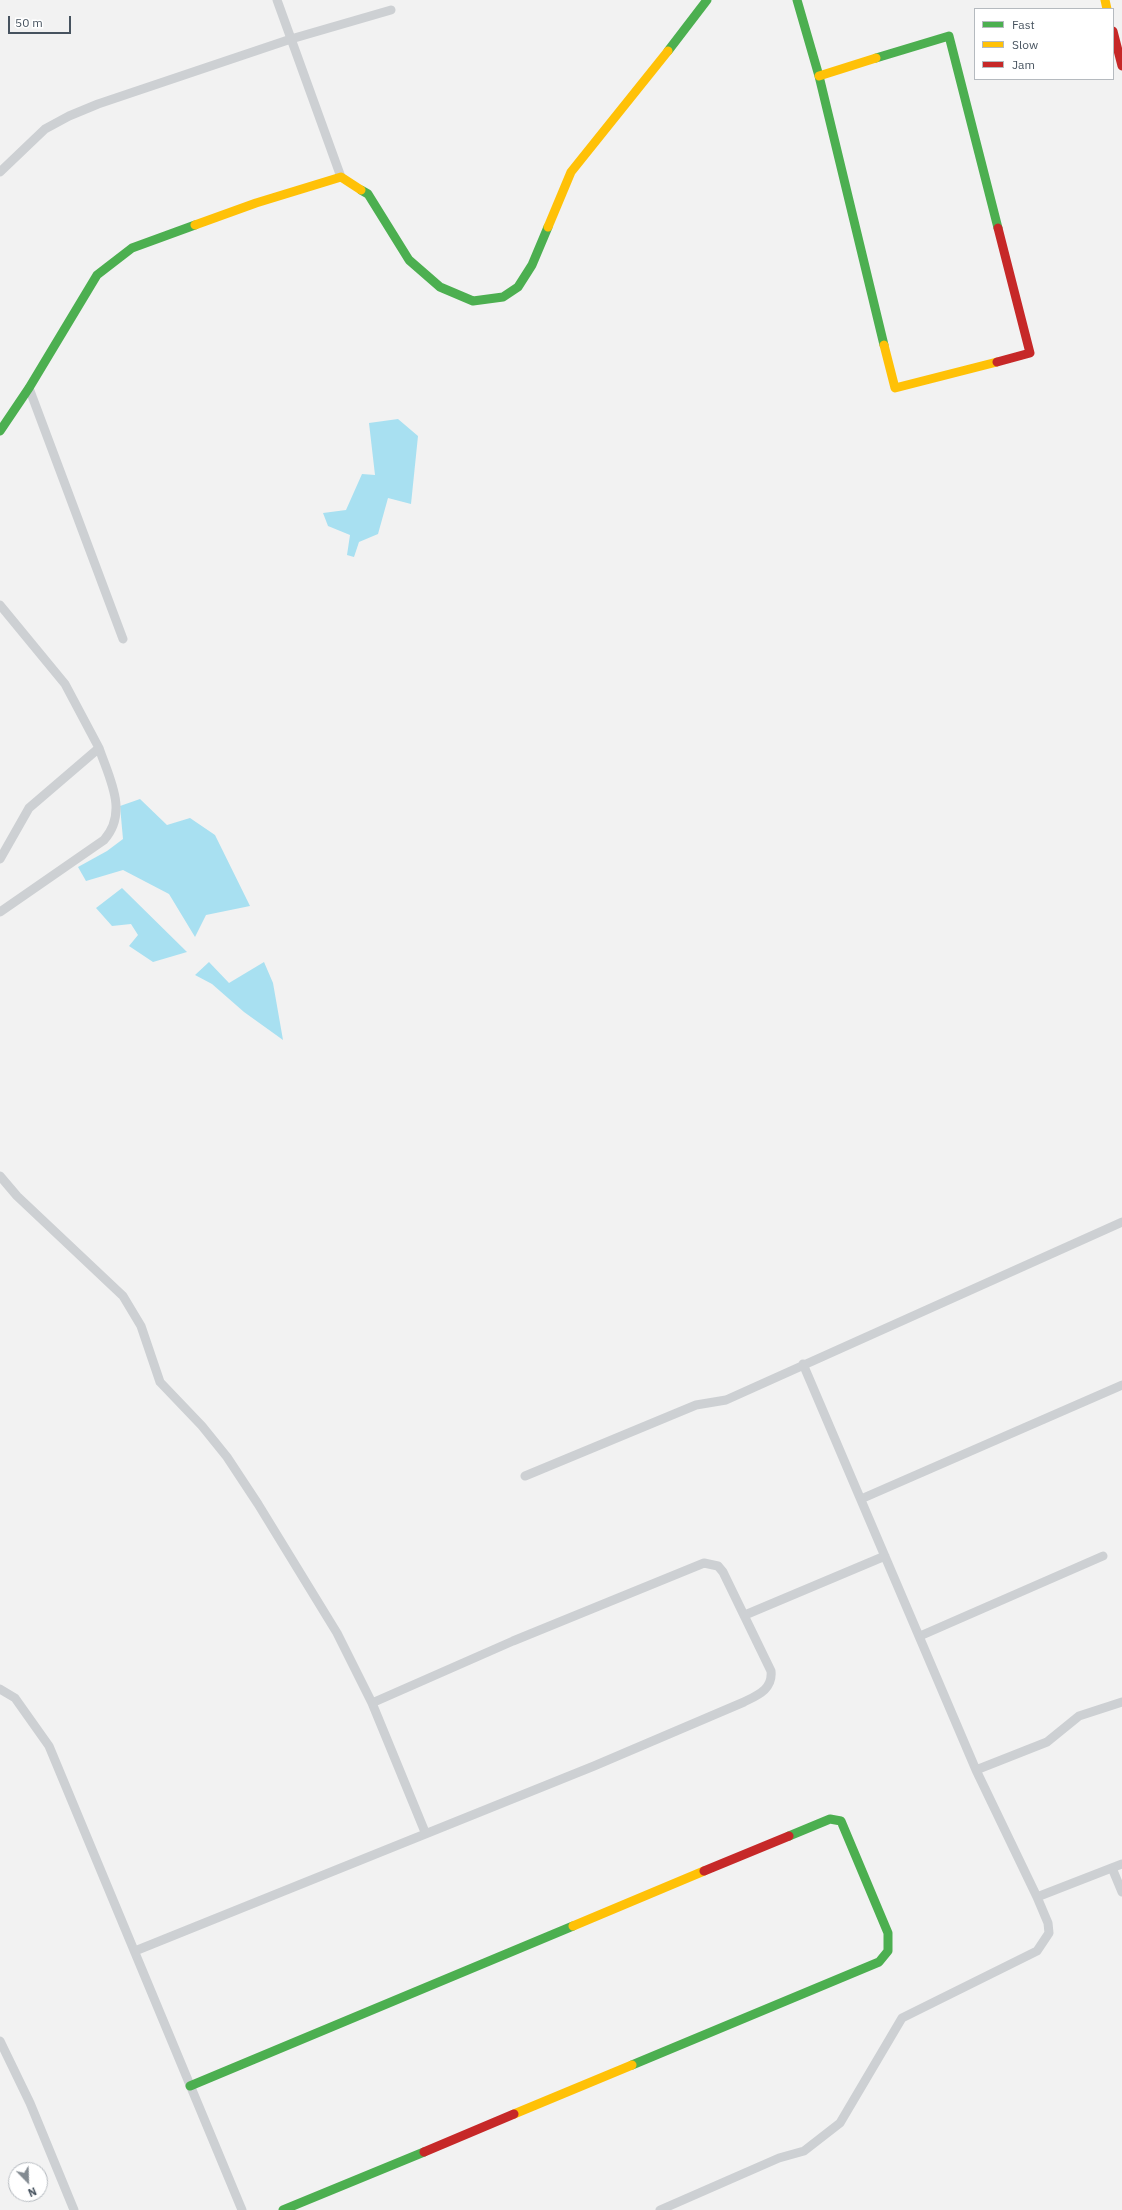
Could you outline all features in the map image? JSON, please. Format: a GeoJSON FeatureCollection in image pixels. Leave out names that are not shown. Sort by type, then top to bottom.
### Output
{"type":"FeatureCollection","features":[{"type":"Feature","properties":{"kind":"street"},"geometry":{"type":"LineString","coordinates":[[277,0],[341,177],[368,194],[409,260],[440,288],[473,301],[503,297],[518,287],[532,265],[571,172],[634,96],[707,0]]}},
{"type":"Feature","properties":{"kind":"street"},"geometry":{"type":"LineString","coordinates":[[797,0],[818,76],[895,388],[1030,353],[948,36],[818,76]]}},
{"type":"Feature","properties":{"kind":"street"},"geometry":{"type":"LineString","coordinates":[[0,172],[45,129],[69,116],[98,104],[291,39],[391,10]]}},
{"type":"Feature","properties":{"kind":"street"},"geometry":{"type":"LineString","coordinates":[[1114,35],[1122,66]]}},
{"type":"Feature","properties":{"kind":"street"},"geometry":{"type":"LineString","coordinates":[[0,431],[29,388],[97,275],[132,248],[256,203],[341,177]]}},
{"type":"Feature","properties":{"kind":"street"},"geometry":{"type":"LineString","coordinates":[[29,388],[123,639]]}},
{"type":"Feature","properties":{"kind":"street"},"geometry":{"type":"LineString","coordinates":[[0,606],[65,684],[98,748],[117,804],[117,815],[112,830],[104,840],[0,912]]}},
{"type":"Feature","properties":{"kind":"street"},"geometry":{"type":"LineString","coordinates":[[0,859],[29,808],[98,748]]}},
{"type":"Feature","properties":{"kind":"street"},"geometry":{"type":"LineString","coordinates":[[0,1176],[17,1196],[123,1296],[130,1305],[141,1326],[160,1382],[202,1426],[227,1457],[258,1504],[337,1633],[372,1703],[425,1832]]}},
{"type":"Feature","properties":{"kind":"street"},"geometry":{"type":"LineString","coordinates":[[525,1476],[696,1405],[726,1400],[803,1364],[1122,1222]]}},
{"type":"Feature","properties":{"kind":"street"},"geometry":{"type":"LineString","coordinates":[[660,2210],[780,2158],[804,2151],[840,2123],[902,2018],[1037,1950],[1049,1933],[1048,1923],[1037,1897],[976,1770],[803,1364]]}},
{"type":"Feature","properties":{"kind":"street"},"geometry":{"type":"LineString","coordinates":[[861,1499],[1122,1385]]}},
{"type":"Feature","properties":{"kind":"street"},"geometry":{"type":"LineString","coordinates":[[745,1615],[885,1556]]}},
{"type":"Feature","properties":{"kind":"street"},"geometry":{"type":"LineString","coordinates":[[920,1636],[1102,1556]]}},
{"type":"Feature","properties":{"kind":"street"},"geometry":{"type":"LineString","coordinates":[[135,1951],[425,1832],[594,1766],[761,1694],[770,1683],[771,1671],[723,1572],[718,1566],[704,1563],[520,1638],[372,1703]]}},
{"type":"Feature","properties":{"kind":"street"},"geometry":{"type":"LineString","coordinates":[[0,1689],[15,1698],[48,1746],[242,2210]]}},
{"type":"Feature","properties":{"kind":"street"},"geometry":{"type":"LineString","coordinates":[[976,1770],[1047,1742],[1080,1716],[1122,1702]]}},
{"type":"Feature","properties":{"kind":"street"},"geometry":{"type":"LineString","coordinates":[[190,2086],[830,1819],[838,1819],[843,1825],[888,1933],[888,1950],[879,1962],[282,2210]]}},
{"type":"Feature","properties":{"kind":"street"},"geometry":{"type":"LineString","coordinates":[[1037,1897],[1122,1864]]}},
{"type":"Feature","properties":{"kind":"street"},"geometry":{"type":"LineString","coordinates":[[1112,1868],[1122,1892]]}},
{"type":"Feature","properties":{"kind":"street"},"geometry":{"type":"LineString","coordinates":[[0,2041],[30,2103],[74,2210]]}},
{"type":"Feature","properties":{"kind":"water"},"geometry":{"type":"Polygon","coordinates":[[[398,419],[418,436],[411,504],[388,498],[378,534],[359,542],[354,557],[347,555],[350,535],[328,526],[323,513],[346,510],[362,474],[375,475],[369,423],[398,419]]]}},
{"type":"Feature","properties":{"kind":"water"},"geometry":{"type":"Polygon","coordinates":[[[140,799],[167,825],[190,818],[215,835],[250,906],[206,915],[195,937],[169,894],[123,870],[86,881],[78,867],[107,851],[123,839],[120,806],[140,799]]]}},
{"type":"Feature","properties":{"kind":"water"},"geometry":{"type":"Polygon","coordinates":[[[122,888],[187,952],[153,962],[129,946],[138,935],[131,924],[112,926],[96,908],[122,888]]]}},
{"type":"Feature","properties":{"kind":"water"},"geometry":{"type":"Polygon","coordinates":[[[209,962],[229,983],[264,962],[273,983],[283,1040],[244,1012],[212,984],[195,975],[209,962]]]}},
{"type":"Feature","properties":{"kind":"traffic: fast"},"geometry":{"type":"LineString","coordinates":[[668,51],[707,0]]}},
{"type":"Feature","properties":{"kind":"traffic: fast"},"geometry":{"type":"LineString","coordinates":[[797,0],[819,76],[884,345]]}},
{"type":"Feature","properties":{"kind":"traffic: fast"},"geometry":{"type":"LineString","coordinates":[[876,58],[949,36],[998,228]]}},
{"type":"Feature","properties":{"kind":"traffic: fast"},"geometry":{"type":"LineString","coordinates":[[361,190],[368,194],[409,260],[440,287],[473,301],[503,297],[518,287],[532,265],[548,227]]}},
{"type":"Feature","properties":{"kind":"traffic: fast"},"geometry":{"type":"LineString","coordinates":[[0,431],[29,388],[97,275],[132,248],[195,225]]}},
{"type":"Feature","properties":{"kind":"traffic: fast"},"geometry":{"type":"LineString","coordinates":[[632,2065],[879,1962],[888,1951],[888,1933],[841,1821],[830,1819],[789,1836]]}},
{"type":"Feature","properties":{"kind":"traffic: fast"},"geometry":{"type":"LineString","coordinates":[[190,2086],[573,1926]]}},
{"type":"Feature","properties":{"kind":"traffic: fast"},"geometry":{"type":"LineString","coordinates":[[283,2210],[424,2152]]}},
{"type":"Feature","properties":{"kind":"traffic: slow"},"geometry":{"type":"LineString","coordinates":[[1105,0],[1107,8]]}},
{"type":"Feature","properties":{"kind":"traffic: slow"},"geometry":{"type":"LineString","coordinates":[[548,227],[571,172],[668,51]]}},
{"type":"Feature","properties":{"kind":"traffic: slow"},"geometry":{"type":"LineString","coordinates":[[819,76],[876,58]]}},
{"type":"Feature","properties":{"kind":"traffic: slow"},"geometry":{"type":"LineString","coordinates":[[195,225],[256,203],[341,177],[361,190]]}},
{"type":"Feature","properties":{"kind":"traffic: slow"},"geometry":{"type":"LineString","coordinates":[[884,345],[895,388],[997,362]]}},
{"type":"Feature","properties":{"kind":"traffic: slow"},"geometry":{"type":"LineString","coordinates":[[573,1926],[704,1871]]}},
{"type":"Feature","properties":{"kind":"traffic: slow"},"geometry":{"type":"LineString","coordinates":[[514,2114],[632,2065]]}},
{"type":"Feature","properties":{"kind":"traffic: jam"},"geometry":{"type":"LineString","coordinates":[[1114,35],[1122,66]]}},
{"type":"Feature","properties":{"kind":"traffic: jam"},"geometry":{"type":"LineString","coordinates":[[997,362],[1030,353],[998,228]]}},
{"type":"Feature","properties":{"kind":"traffic: jam"},"geometry":{"type":"LineString","coordinates":[[704,1871],[789,1836]]}},
{"type":"Feature","properties":{"kind":"traffic: jam"},"geometry":{"type":"LineString","coordinates":[[424,2152],[514,2114]]}}]}
